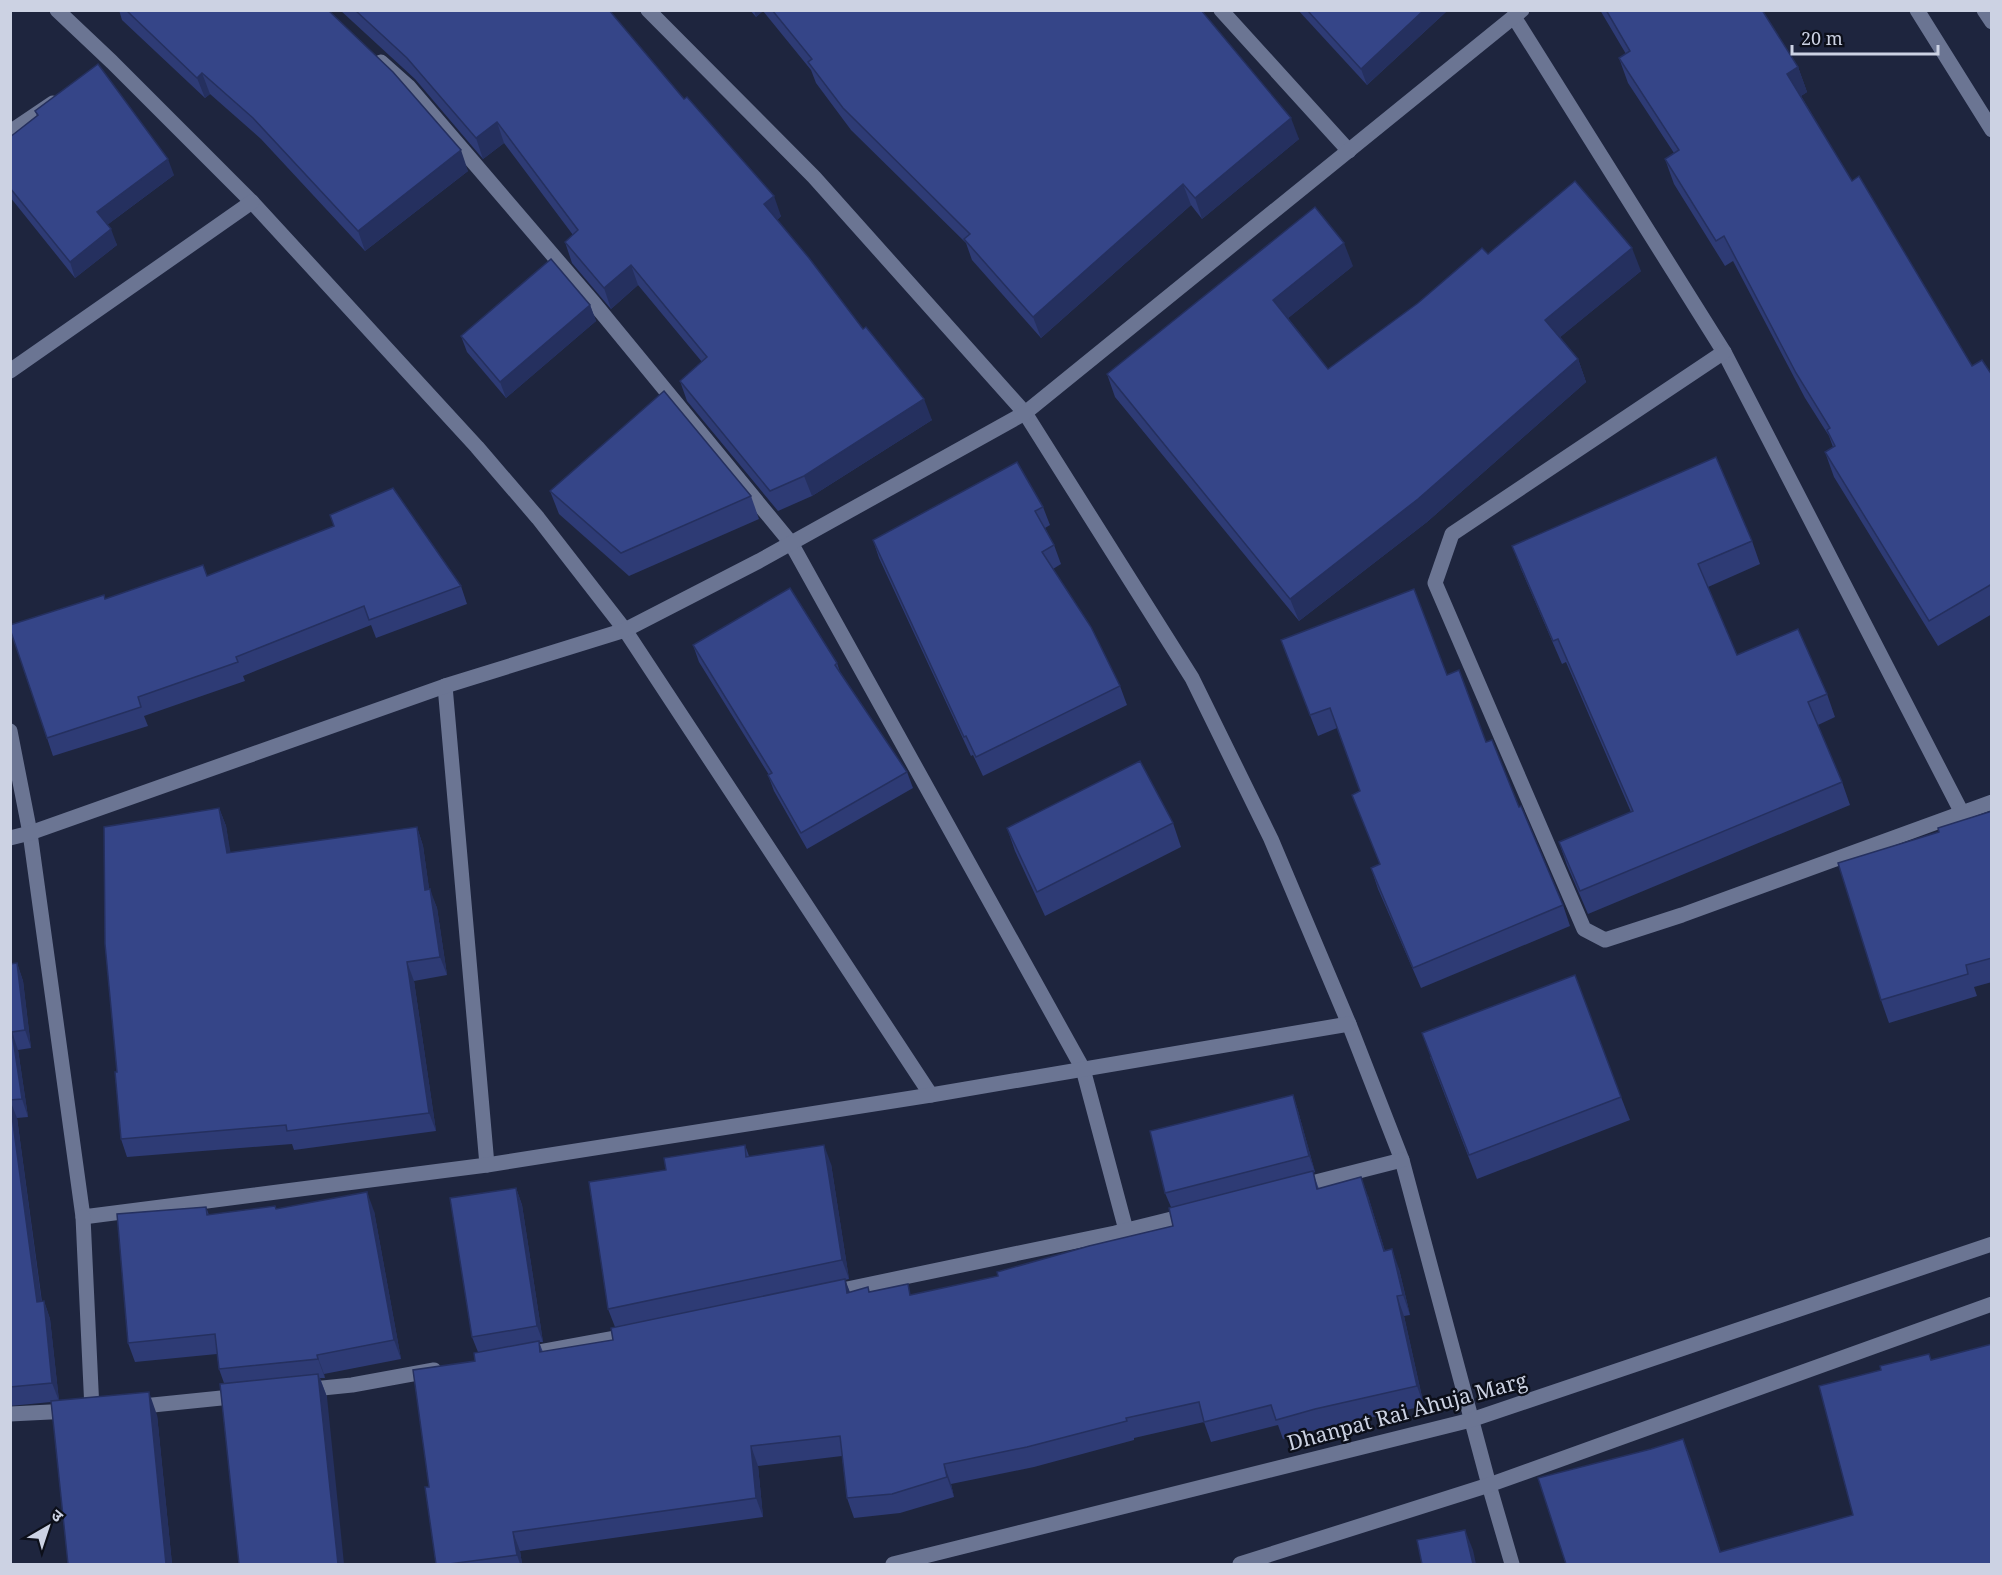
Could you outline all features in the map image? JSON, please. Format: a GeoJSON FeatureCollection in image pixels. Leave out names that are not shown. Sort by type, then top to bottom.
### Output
{"type":"FeatureCollection","features":[{"type":"Feature","properties":{"kind":"street"},"geometry":{"type":"LineString","coordinates":[[57,10],[108,65],[252,202],[477,447],[538,518],[624,630],[931,1095]]}},
{"type":"Feature","properties":{"kind":"street"},"geometry":{"type":"LineString","coordinates":[[648,10],[814,177],[1024,413],[1192,678],[1271,839],[1349,1024],[1402,1160],[1512,1564]]}},
{"type":"Feature","properties":{"kind":"street"},"geometry":{"type":"LineString","coordinates":[[1221,10],[1349,151]]}},
{"type":"Feature","properties":{"kind":"street"},"geometry":{"type":"LineString","coordinates":[[1917,10],[1992,130]]}},
{"type":"Feature","properties":{"kind":"street"},"geometry":{"type":"LineString","coordinates":[[1984,10],[1992,22]]}},
{"type":"Feature","properties":{"kind":"street"},"geometry":{"type":"LineString","coordinates":[[10,838],[30,833],[445,686],[624,630],[697,594],[791,543],[1024,413],[1518,14],[1724,352],[1962,813]]}},
{"type":"Feature","properties":{"kind":"street"},"geometry":{"type":"LineString","coordinates":[[367,48],[408,86],[592,302],[791,543],[1083,1069],[1126,1230]]}},
{"type":"Feature","properties":{"kind":"street"},"geometry":{"type":"LineString","coordinates":[[10,132],[66,94]]}},
{"type":"Feature","properties":{"kind":"street"},"geometry":{"type":"LineString","coordinates":[[10,371],[252,202]]}},
{"type":"Feature","properties":{"kind":"street"},"geometry":{"type":"LineString","coordinates":[[1724,352],[1452,534],[1435,583],[1584,929],[1605,940],[1682,915],[1992,802]]}},
{"type":"Feature","properties":{"kind":"street"},"geometry":{"type":"LineString","coordinates":[[445,686],[487,1165]]}},
{"type":"Feature","properties":{"kind":"street"},"geometry":{"type":"LineString","coordinates":[[10,731],[30,833],[83,1217],[102,1409]]}},
{"type":"Feature","properties":{"kind":"street"},"geometry":{"type":"LineString","coordinates":[[83,1217],[487,1165],[931,1095],[1349,1024]]}},
{"type":"Feature","properties":{"kind":"street"},"geometry":{"type":"LineString","coordinates":[[1277,1192],[1402,1160]]}},
{"type":"Feature","properties":{"kind":"street"},"geometry":{"type":"LineString","coordinates":[[812,1297],[1126,1230],[1207,1210]]}},
{"type":"Feature","properties":{"kind":"street","name":"Dhanpat Rai Ahuja Marg"},"geometry":{"type":"LineString","coordinates":[[893,1564],[1471,1420],[1992,1244]]}},
{"type":"Feature","properties":{"kind":"street"},"geometry":{"type":"LineString","coordinates":[[1239,1564],[1489,1485],[1992,1304]]}},
{"type":"Feature","properties":{"kind":"street"},"geometry":{"type":"LineString","coordinates":[[512,1357],[650,1331]]}},
{"type":"Feature","properties":{"kind":"street"},"geometry":{"type":"LineString","coordinates":[[283,1392],[352,1384],[454,1367]]}},
{"type":"Feature","properties":{"kind":"street"},"geometry":{"type":"LineString","coordinates":[[10,1414],[102,1409],[261,1394]]}},
{"type":"Feature","properties":{"kind":"building"},"geometry":{"type":"Polygon","coordinates":[[[126,10],[328,10],[393,72],[461,150],[358,231],[253,118],[202,73],[197,78],[126,10]]]}},
{"type":"Feature","properties":{"kind":"building"},"geometry":{"type":"Polygon","coordinates":[[[355,10],[609,10],[684,99],[687,97],[774,196],[764,204],[863,329],[866,327],[924,399],[804,476],[770,491],[680,381],[707,357],[631,265],[604,288],[565,242],[578,230],[497,122],[476,138],[407,58],[355,10]]]}},
{"type":"Feature","properties":{"kind":"building"},"geometry":{"type":"Polygon","coordinates":[[[772,10],[1201,10],[1291,118],[1195,198],[1183,184],[1033,317],[964,239],[970,234],[843,108],[808,62],[812,59],[772,10]]]}},
{"type":"Feature","properties":{"kind":"building"},"geometry":{"type":"Polygon","coordinates":[[[1307,10],[1424,10],[1361,69],[1307,10]]]}},
{"type":"Feature","properties":{"kind":"building"},"geometry":{"type":"Polygon","coordinates":[[[1606,10],[1762,10],[1798,67],[1787,74],[1852,181],[1859,176],[1972,366],[1982,360],[1992,375],[1992,584],[1929,621],[1825,452],[1835,446],[1827,430],[1830,428],[1796,373],[1724,236],[1716,241],[1665,159],[1679,150],[1619,58],[1630,51],[1606,10]]]}},
{"type":"Feature","properties":{"kind":"building"},"geometry":{"type":"Polygon","coordinates":[[[98,64],[168,159],[97,212],[111,229],[70,262],[10,188],[10,137],[38,115],[35,111],[98,64]]]}},
{"type":"Feature","properties":{"kind":"building"},"geometry":{"type":"Polygon","coordinates":[[[1575,181],[1632,248],[1545,320],[1578,359],[1418,499],[1290,599],[1107,374],[1315,207],[1344,243],[1273,300],[1328,369],[1418,303],[1482,248],[1488,254],[1575,181]]]}},
{"type":"Feature","properties":{"kind":"building"},"geometry":{"type":"Polygon","coordinates":[[[551,259],[590,305],[500,382],[461,336],[551,259]]]}},
{"type":"Feature","properties":{"kind":"building"},"geometry":{"type":"Polygon","coordinates":[[[664,391],[751,496],[621,553],[550,491],[664,391]]]}},
{"type":"Feature","properties":{"kind":"building"},"geometry":{"type":"Polygon","coordinates":[[[1716,457],[1752,541],[1698,564],[1737,655],[1798,629],[1827,694],[1808,702],[1842,782],[1580,891],[1559,842],[1633,811],[1558,639],[1553,641],[1512,546],[1716,457]]]}},
{"type":"Feature","properties":{"kind":"building"},"geometry":{"type":"Polygon","coordinates":[[[1017,462],[1043,507],[1035,511],[1054,545],[1042,552],[1091,627],[1120,686],[976,757],[966,736],[964,737],[873,540],[1017,462]]]}},
{"type":"Feature","properties":{"kind":"building"},"geometry":{"type":"Polygon","coordinates":[[[393,488],[461,586],[369,620],[364,606],[236,657],[238,662],[138,697],[141,707],[47,738],[10,625],[104,595],[105,599],[203,565],[207,576],[334,526],[330,515],[393,488]]]}},
{"type":"Feature","properties":{"kind":"building"},"geometry":{"type":"Polygon","coordinates":[[[790,588],[837,663],[835,665],[907,772],[801,833],[768,775],[772,773],[693,645],[790,588]]]}},
{"type":"Feature","properties":{"kind":"building"},"geometry":{"type":"Polygon","coordinates":[[[1414,589],[1447,675],[1459,670],[1486,742],[1492,740],[1563,905],[1413,968],[1371,868],[1380,864],[1352,795],[1360,791],[1330,708],[1310,715],[1281,640],[1414,589]]]}},
{"type":"Feature","properties":{"kind":"building"},"geometry":{"type":"Polygon","coordinates":[[[1140,761],[1173,823],[1037,892],[1007,828],[1140,761]]]}},
{"type":"Feature","properties":{"kind":"building"},"geometry":{"type":"Polygon","coordinates":[[[219,808],[227,853],[417,827],[425,890],[430,889],[440,957],[407,962],[429,1113],[287,1131],[286,1125],[121,1139],[105,944],[104,827],[219,808]]]}},
{"type":"Feature","properties":{"kind":"building"},"geometry":{"type":"Polygon","coordinates":[[[1992,811],[1992,958],[1966,965],[1968,974],[1881,1000],[1838,863],[1939,832],[1938,828],[1992,811]]]}},
{"type":"Feature","properties":{"kind":"building"},"geometry":{"type":"Polygon","coordinates":[[[17,963],[25,1030],[12,1032],[22,1099],[10,1100],[10,964],[17,963]]]}},
{"type":"Feature","properties":{"kind":"building"},"geometry":{"type":"Polygon","coordinates":[[[1575,975],[1621,1097],[1469,1155],[1422,1033],[1575,975]]]}},
{"type":"Feature","properties":{"kind":"building"},"geometry":{"type":"Polygon","coordinates":[[[1293,1095],[1309,1156],[1165,1193],[1150,1131],[1293,1095]]]}},
{"type":"Feature","properties":{"kind":"building"},"geometry":{"type":"Polygon","coordinates":[[[10,1101],[37,1302],[44,1301],[52,1383],[10,1387],[10,1101]]]}},
{"type":"Feature","properties":{"kind":"building"},"geometry":{"type":"Polygon","coordinates":[[[745,1145],[746,1157],[824,1145],[842,1260],[608,1309],[589,1182],[666,1170],[664,1158],[745,1145]]]}},
{"type":"Feature","properties":{"kind":"building"},"geometry":{"type":"Polygon","coordinates":[[[1313,1171],[1317,1189],[1361,1177],[1384,1251],[1392,1249],[1403,1295],[1397,1296],[1417,1386],[1276,1420],[1271,1405],[1204,1422],[1199,1402],[1126,1418],[1127,1421],[1027,1447],[944,1464],[947,1477],[892,1494],[847,1498],[840,1436],[751,1446],[756,1498],[513,1532],[517,1555],[436,1564],[425,1487],[429,1487],[413,1370],[475,1361],[474,1353],[539,1341],[540,1352],[613,1340],[611,1328],[845,1279],[847,1293],[868,1287],[869,1292],[908,1284],[910,1295],[998,1276],[997,1272],[1089,1246],[1173,1226],[1169,1208],[1313,1171]]]}},
{"type":"Feature","properties":{"kind":"building"},"geometry":{"type":"Polygon","coordinates":[[[516,1188],[537,1326],[472,1337],[450,1198],[516,1188]]]}},
{"type":"Feature","properties":{"kind":"building"},"geometry":{"type":"Polygon","coordinates":[[[367,1192],[394,1340],[317,1355],[318,1359],[219,1369],[215,1334],[128,1343],[117,1214],[206,1207],[207,1215],[275,1206],[276,1209],[367,1192]]]}},
{"type":"Feature","properties":{"kind":"building"},"geometry":{"type":"Polygon","coordinates":[[[1992,1344],[1992,1564],[1566,1564],[1538,1478],[1683,1439],[1720,1552],[1853,1515],[1819,1386],[1881,1370],[1880,1366],[1929,1354],[1931,1360],[1992,1344]]]}},
{"type":"Feature","properties":{"kind":"building"},"geometry":{"type":"Polygon","coordinates":[[[318,1374],[338,1564],[239,1564],[220,1384],[318,1374]]]}},
{"type":"Feature","properties":{"kind":"building"},"geometry":{"type":"Polygon","coordinates":[[[149,1392],[166,1564],[68,1564],[51,1401],[149,1392]]]}},
{"type":"Feature","properties":{"kind":"building"},"geometry":{"type":"Polygon","coordinates":[[[1465,1530],[1473,1564],[1422,1564],[1417,1540],[1465,1530]]]}}]}
